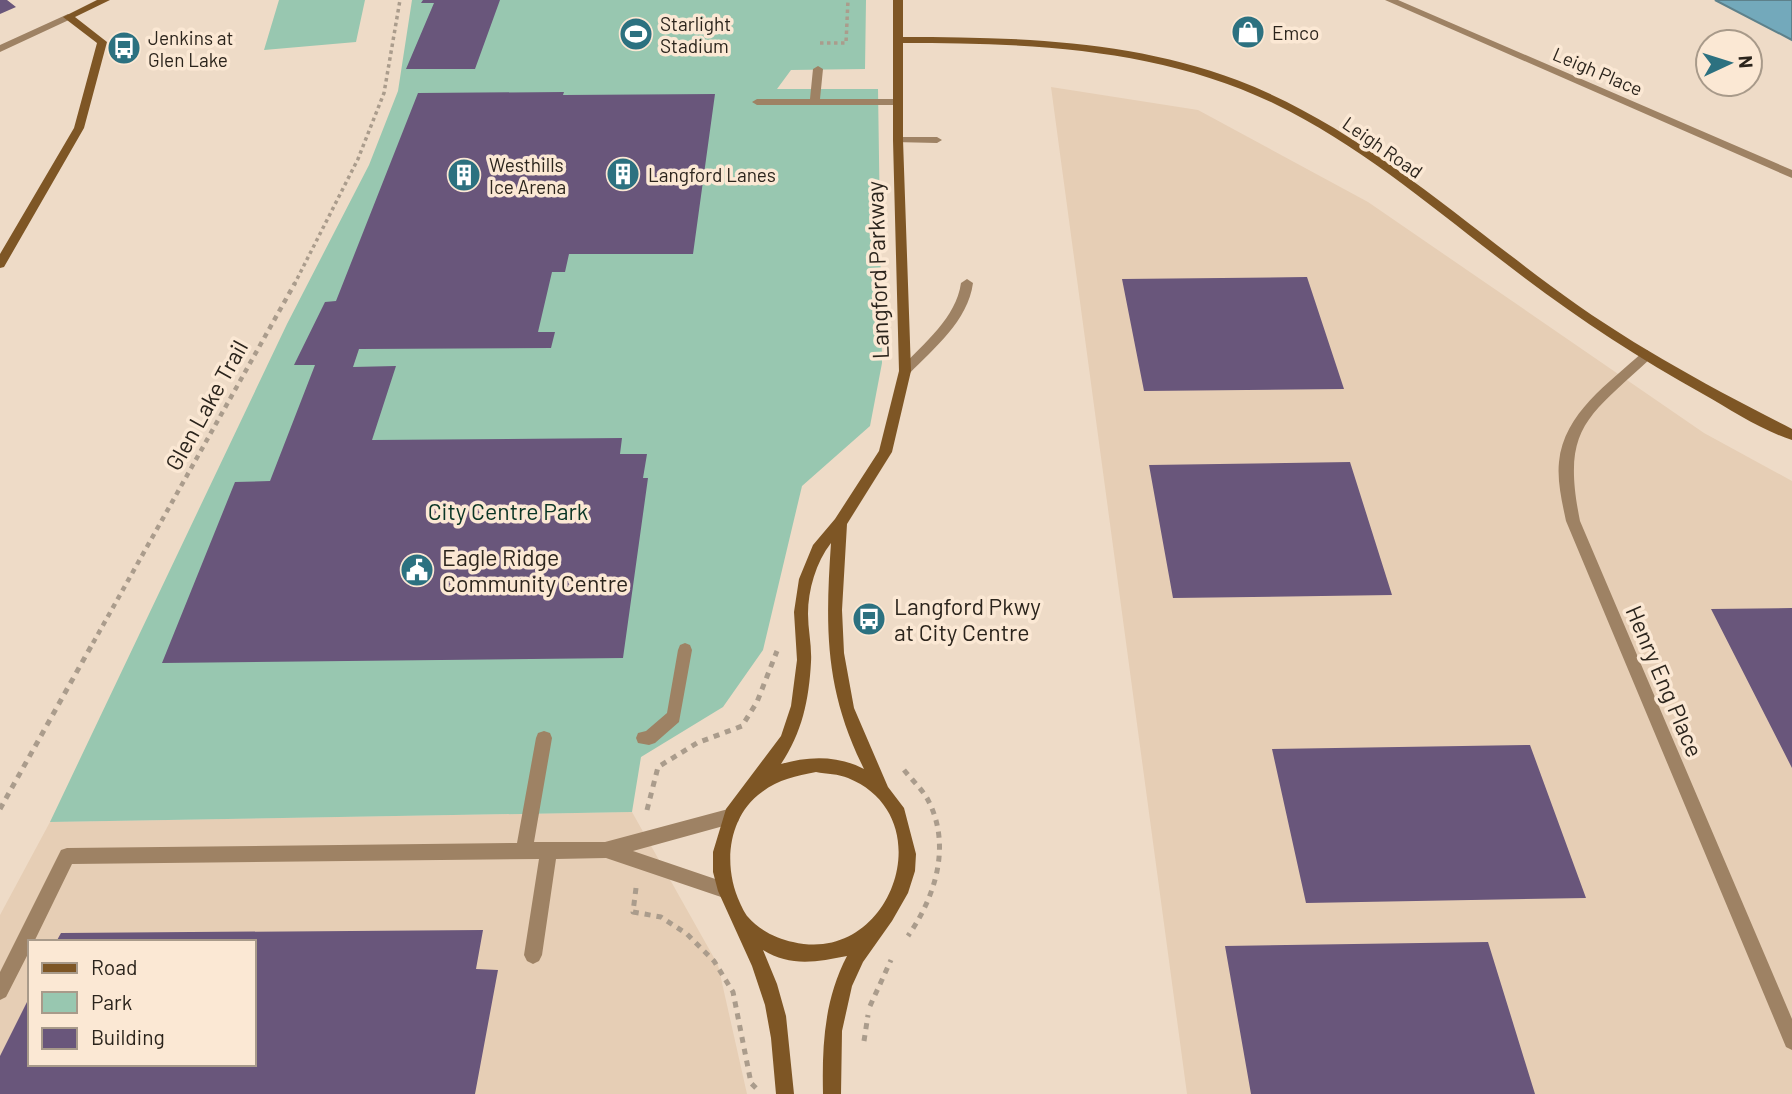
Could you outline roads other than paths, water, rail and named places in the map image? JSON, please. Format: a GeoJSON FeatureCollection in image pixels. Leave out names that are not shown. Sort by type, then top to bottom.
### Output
{"type":"FeatureCollection","features":[{"type":"Feature","properties":{"kind":"main road"},"geometry":{"type":"LineString","coordinates":[[0,264],[79,128],[102,42],[68,17],[105,0]]}},
{"type":"Feature","properties":{"kind":"main road","name":"Langford Parkway"},"geometry":{"type":"LineString","coordinates":[[755,787],[788,740],[799,706],[804,660],[800,612],[806,579],[818,549],[840,523],[885,452],[905,371],[897,102],[898,0]]}},
{"type":"Feature","properties":{"kind":"main road","name":"Leigh Road"},"geometry":{"type":"LineString","coordinates":[[897,40],[1008,39],[1131,54],[1176,64],[1278,101],[1321,125],[1377,162],[1587,318],[1707,391],[1792,435]]}},
{"type":"Feature","properties":{"kind":"main road","name":"Langford Parkway"},"geometry":{"type":"LineString","coordinates":[[840,523],[835,589],[837,645],[843,695],[859,745],[883,790]]}},
{"type":"Feature","properties":{"kind":"main road"},"geometry":{"type":"LineString","coordinates":[[785,1094],[775,1008],[765,974],[724,890],[721,852],[732,816],[755,787],[786,768],[821,763],[855,770],[883,790],[902,820],[908,856],[900,893],[850,967],[833,1016],[832,1094]]}},
{"type":"Feature","properties":{"kind":"main road"},"geometry":{"type":"LineString","coordinates":[[741,923],[772,946],[809,955],[847,947],[880,925]]}},
{"type":"Feature","properties":{"kind":"street","name":"Leigh Place"},"geometry":{"type":"LineString","coordinates":[[1390,0],[1792,174]]}},
{"type":"Feature","properties":{"kind":"street"},"geometry":{"type":"LineString","coordinates":[[0,49],[68,17]]}},
{"type":"Feature","properties":{"kind":"street"},"geometry":{"type":"LineString","coordinates":[[816,102],[818,69]]}},
{"type":"Feature","properties":{"kind":"street"},"geometry":{"type":"LineString","coordinates":[[757,102],[897,102]]}},
{"type":"Feature","properties":{"kind":"street"},"geometry":{"type":"LineString","coordinates":[[898,140],[937,140]]}},
{"type":"Feature","properties":{"kind":"street"},"geometry":{"type":"LineString","coordinates":[[905,371],[960,310],[968,293],[967,283]]}},
{"type":"Feature","properties":{"kind":"street","name":"Henry Eng Place"},"geometry":{"type":"LineString","coordinates":[[1647,355],[1581,417],[1571,433],[1565,457],[1564,486],[1573,521],[1792,1041]]}},
{"type":"Feature","properties":{"kind":"street"},"geometry":{"type":"LineString","coordinates":[[644,738],[649,738],[674,718],[685,650]]}},
{"type":"Feature","properties":{"kind":"street"},"geometry":{"type":"LineString","coordinates":[[524,851],[544,738]]}},
{"type":"Feature","properties":{"kind":"street"},"geometry":{"type":"LineString","coordinates":[[0,991],[67,856],[605,850],[732,816]]}},
{"type":"Feature","properties":{"kind":"street"},"geometry":{"type":"LineString","coordinates":[[605,850],[724,890]]}},
{"type":"Feature","properties":{"kind":"street"},"geometry":{"type":"LineString","coordinates":[[533,955],[549,851]]}},
{"type":"Feature","properties":{"kind":"water"},"geometry":{"type":"Polygon","coordinates":[[[1715,0],[1792,0],[1792,40],[1715,0]]]}},
{"type":"Feature","properties":{"kind":"place","name":"Emco"},"geometry":{"type":"Point","coordinates":[1248,32]}},
{"type":"Feature","properties":{"kind":"place","name":"Starlight Stadium"},"geometry":{"type":"Point","coordinates":[636,34]}},
{"type":"Feature","properties":{"kind":"place","name":"Jenkins at Glen Lake"},"geometry":{"type":"Point","coordinates":[124,48]}},
{"type":"Feature","properties":{"kind":"place","name":"Langford Lanes"},"geometry":{"type":"Point","coordinates":[623,174]}},
{"type":"Feature","properties":{"kind":"place","name":"Westhills Ice Arena"},"geometry":{"type":"Point","coordinates":[464,175]}},
{"type":"Feature","properties":{"kind":"place","name":"Eagle Ridge Community Centre"},"geometry":{"type":"Point","coordinates":[417,570]}},
{"type":"Feature","properties":{"kind":"place","name":"Langford Pkwy at City Centre"},"geometry":{"type":"Point","coordinates":[869,619]}},
{"type":"Feature","properties":{"kind":"park label","name":"City Centre Park"},"geometry":{"type":"Point","coordinates":[508,511]}}]}
